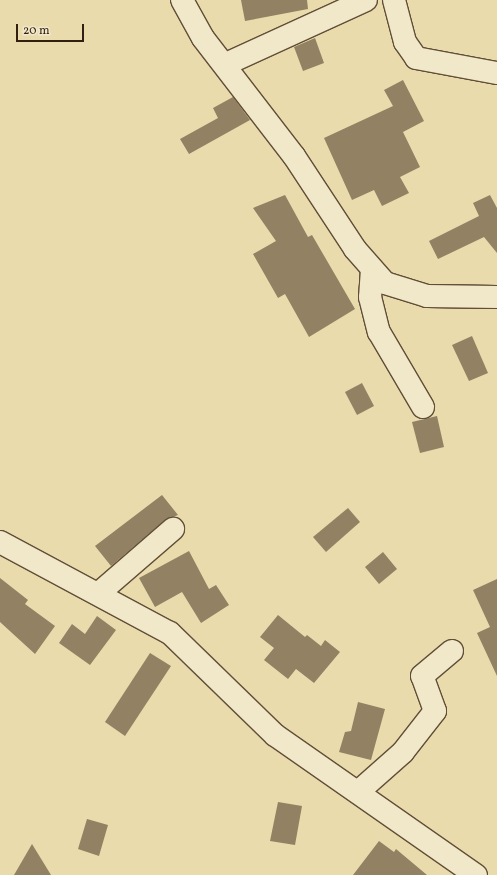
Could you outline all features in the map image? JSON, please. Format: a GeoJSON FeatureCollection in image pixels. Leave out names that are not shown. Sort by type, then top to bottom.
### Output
{"type":"FeatureCollection","features":[{"type":"Feature","properties":{"kind":"street"},"geometry":{"type":"LineString","coordinates":[[182,0],[203,38],[226,64],[372,270],[385,283],[408,292],[497,297]]}},
{"type":"Feature","properties":{"kind":"street"},"geometry":{"type":"LineString","coordinates":[[226,64],[366,0]]}},
{"type":"Feature","properties":{"kind":"street"},"geometry":{"type":"LineString","coordinates":[[394,0],[405,42],[416,58],[497,73]]}},
{"type":"Feature","properties":{"kind":"street"},"geometry":{"type":"LineString","coordinates":[[372,270],[370,296],[379,332],[423,407]]}},
{"type":"Feature","properties":{"kind":"street"},"geometry":{"type":"LineString","coordinates":[[99,593],[173,529]]}},
{"type":"Feature","properties":{"kind":"street"},"geometry":{"type":"LineString","coordinates":[[0,542],[99,593],[170,633],[275,735],[476,875]]}},
{"type":"Feature","properties":{"kind":"street"},"geometry":{"type":"LineString","coordinates":[[358,792],[403,752],[435,711],[422,676],[452,651]]}},
{"type":"Feature","properties":{"kind":"building"},"geometry":{"type":"Polygon","coordinates":[[[241,0],[307,0],[308,9],[245,21],[241,0]]]}},
{"type":"Feature","properties":{"kind":"building"},"geometry":{"type":"Polygon","coordinates":[[[315,38],[324,63],[303,71],[294,47],[315,38]]]}},
{"type":"Feature","properties":{"kind":"building"},"geometry":{"type":"Polygon","coordinates":[[[403,80],[424,121],[403,132],[420,167],[400,177],[409,193],[382,206],[374,190],[352,200],[324,138],[393,106],[384,90],[403,80]]]}},
{"type":"Feature","properties":{"kind":"building"},"geometry":{"type":"Polygon","coordinates":[[[233,97],[250,120],[189,154],[180,139],[218,118],[213,108],[233,97]]]}},
{"type":"Feature","properties":{"kind":"building"},"geometry":{"type":"Polygon","coordinates":[[[285,195],[308,237],[312,235],[355,309],[309,337],[285,294],[278,298],[253,254],[276,241],[253,208],[285,195]]]}},
{"type":"Feature","properties":{"kind":"building"},"geometry":{"type":"Polygon","coordinates":[[[490,195],[497,208],[497,253],[484,237],[438,259],[429,241],[479,216],[473,203],[490,195]]]}},
{"type":"Feature","properties":{"kind":"building"},"geometry":{"type":"Polygon","coordinates":[[[472,336],[488,373],[469,381],[452,345],[472,336]]]}},
{"type":"Feature","properties":{"kind":"building"},"geometry":{"type":"Polygon","coordinates":[[[362,383],[374,406],[357,415],[345,392],[362,383]]]}},
{"type":"Feature","properties":{"kind":"building"},"geometry":{"type":"Polygon","coordinates":[[[437,416],[444,447],[420,453],[412,422],[437,416]]]}},
{"type":"Feature","properties":{"kind":"building"},"geometry":{"type":"Polygon","coordinates":[[[162,495],[178,515],[165,520],[111,566],[95,546],[162,495]]]}},
{"type":"Feature","properties":{"kind":"building"},"geometry":{"type":"Polygon","coordinates":[[[348,508],[360,522],[326,552],[313,537],[348,508]]]}},
{"type":"Feature","properties":{"kind":"building"},"geometry":{"type":"Polygon","coordinates":[[[189,551],[209,589],[216,585],[229,605],[201,623],[182,592],[155,607],[139,578],[189,551]]]}},
{"type":"Feature","properties":{"kind":"building"},"geometry":{"type":"Polygon","coordinates":[[[383,552],[397,569],[379,584],[365,567],[383,552]]]}},
{"type":"Feature","properties":{"kind":"building"},"geometry":{"type":"Polygon","coordinates":[[[0,578],[28,600],[25,604],[55,626],[35,654],[0,622],[0,578]]]}},
{"type":"Feature","properties":{"kind":"building"},"geometry":{"type":"Polygon","coordinates":[[[497,579],[497,676],[477,633],[490,627],[473,590],[497,579]]]}},
{"type":"Feature","properties":{"kind":"building"},"geometry":{"type":"Polygon","coordinates":[[[278,615],[305,637],[307,635],[321,646],[325,640],[340,652],[314,683],[296,669],[288,679],[264,660],[274,648],[260,637],[278,615]]]}},
{"type":"Feature","properties":{"kind":"building"},"geometry":{"type":"Polygon","coordinates":[[[97,616],[116,630],[90,665],[59,643],[72,624],[85,634],[97,616]]]}},
{"type":"Feature","properties":{"kind":"building"},"geometry":{"type":"Polygon","coordinates":[[[150,653],[171,666],[125,736],[105,722],[150,653]]]}},
{"type":"Feature","properties":{"kind":"building"},"geometry":{"type":"Polygon","coordinates":[[[358,702],[385,709],[371,760],[339,752],[345,732],[351,731],[358,702]]]}},
{"type":"Feature","properties":{"kind":"building"},"geometry":{"type":"Polygon","coordinates":[[[278,802],[302,806],[295,845],[270,841],[278,802]]]}},
{"type":"Feature","properties":{"kind":"building"},"geometry":{"type":"Polygon","coordinates":[[[87,819],[108,825],[99,856],[78,849],[87,819]]]}},
{"type":"Feature","properties":{"kind":"building"},"geometry":{"type":"Polygon","coordinates":[[[379,841],[394,852],[396,849],[427,875],[353,875],[379,841]]]}},
{"type":"Feature","properties":{"kind":"building"},"geometry":{"type":"Polygon","coordinates":[[[32,844],[51,875],[14,875],[32,844]]]}}]}
